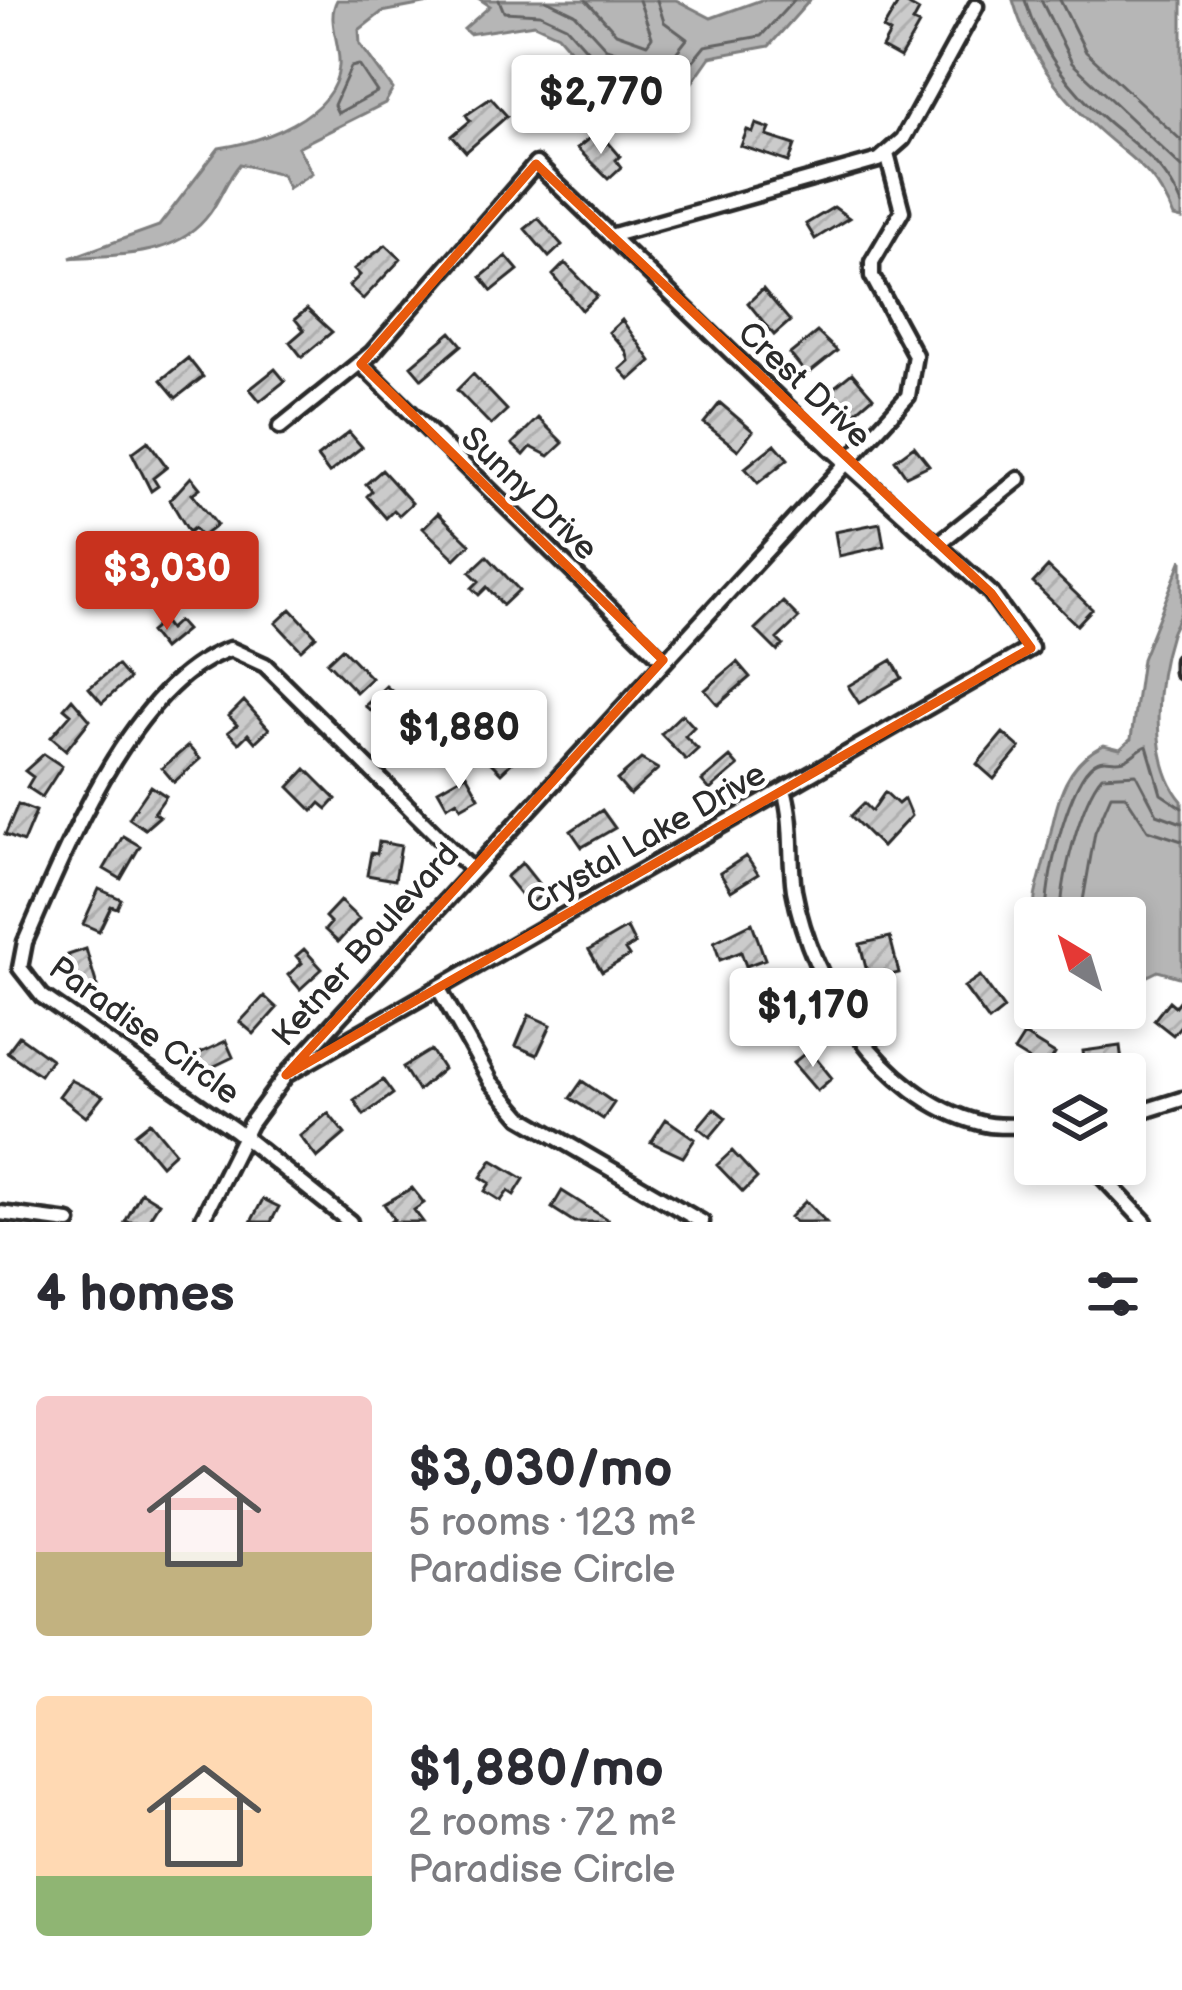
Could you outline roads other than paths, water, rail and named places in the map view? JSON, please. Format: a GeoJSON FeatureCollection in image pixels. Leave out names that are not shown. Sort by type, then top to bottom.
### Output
{"type":"FeatureCollection","features":[{"type":"Feature","properties":{"kind":"street"},"geometry":{"type":"LineString","coordinates":[[610,236],[886,154],[903,140],[976,6]]}},
{"type":"Feature","properties":{"kind":"street","name":"Ketner Boulevard"},"geometry":{"type":"LineString","coordinates":[[201,1222],[244,1136],[286,1075],[908,396],[915,355],[872,276],[872,262],[902,211],[886,154]]}},
{"type":"Feature","properties":{"kind":"street","name":"Crest Drive"},"geometry":{"type":"LineString","coordinates":[[361,364],[536,164],[1013,617],[1031,647]]}},
{"type":"Feature","properties":{"kind":"street"},"geometry":{"type":"LineString","coordinates":[[280,427],[361,364]]}},
{"type":"Feature","properties":{"kind":"street","name":"Sunny Drive"},"geometry":{"type":"LineString","coordinates":[[361,364],[662,660]]}},
{"type":"Feature","properties":{"kind":"street"},"geometry":{"type":"LineString","coordinates":[[938,544],[1019,479]]}},
{"type":"Feature","properties":{"kind":"street","name":"Crystal Lake Drive"},"geometry":{"type":"LineString","coordinates":[[286,1075],[1031,647]]}},
{"type":"Feature","properties":{"kind":"street","name":"Paradise Circle"},"geometry":{"type":"LineString","coordinates":[[244,1136],[42,996],[20,968],[25,942],[81,816],[110,762],[139,725],[203,662],[230,649],[242,651],[265,665],[472,869]]}},
{"type":"Feature","properties":{"kind":"street"},"geometry":{"type":"LineString","coordinates":[[1182,661],[1182,671]]}},
{"type":"Feature","properties":{"kind":"street"},"geometry":{"type":"LineString","coordinates":[[784,790],[798,906],[820,968],[856,1030],[896,1076],[946,1111],[998,1126],[1014,1126]]}},
{"type":"Feature","properties":{"kind":"street"},"geometry":{"type":"LineString","coordinates":[[439,989],[491,1082],[521,1118],[703,1222]]}},
{"type":"Feature","properties":{"kind":"street"},"geometry":{"type":"LineString","coordinates":[[1146,1110],[1182,1099]]}},
{"type":"Feature","properties":{"kind":"street"},"geometry":{"type":"LineString","coordinates":[[244,1136],[350,1222]]}},
{"type":"Feature","properties":{"kind":"street"},"geometry":{"type":"LineString","coordinates":[[1110,1185],[1145,1222]]}},
{"type":"Feature","properties":{"kind":"street"},"geometry":{"type":"LineString","coordinates":[[0,1213],[69,1222]]}},
{"type":"Feature","properties":{"kind":"water"},"geometry":{"type":"Polygon","coordinates":[[[337,0],[445,0],[382,12],[359,30],[360,44],[393,89],[385,103],[298,147],[312,173],[288,188],[282,174],[240,164],[210,213],[181,239],[146,251],[70,258],[159,226],[219,148],[274,133],[310,113],[334,84],[339,66],[333,16],[337,0]]]}},
{"type":"Feature","properties":{"kind":"water"},"geometry":{"type":"Polygon","coordinates":[[[481,0],[676,0],[711,18],[761,0],[810,0],[769,46],[710,57],[686,91],[662,94],[589,71],[558,35],[534,24],[469,34],[464,29],[490,6],[481,0]]]}},
{"type":"Feature","properties":{"kind":"water"},"geometry":{"type":"Polygon","coordinates":[[[1013,0],[1182,0],[1182,219],[1174,217],[1150,176],[1055,84],[1026,36],[1013,0]]]}},
{"type":"Feature","properties":{"kind":"water"},"geometry":{"type":"Polygon","coordinates":[[[1182,559],[1182,607],[1166,653],[1158,720],[1164,765],[1182,801],[1182,978],[1158,971],[1146,977],[1146,897],[1035,897],[1067,781],[1088,755],[1104,745],[1120,749],[1131,739],[1142,659],[1182,559]]]}}]}
